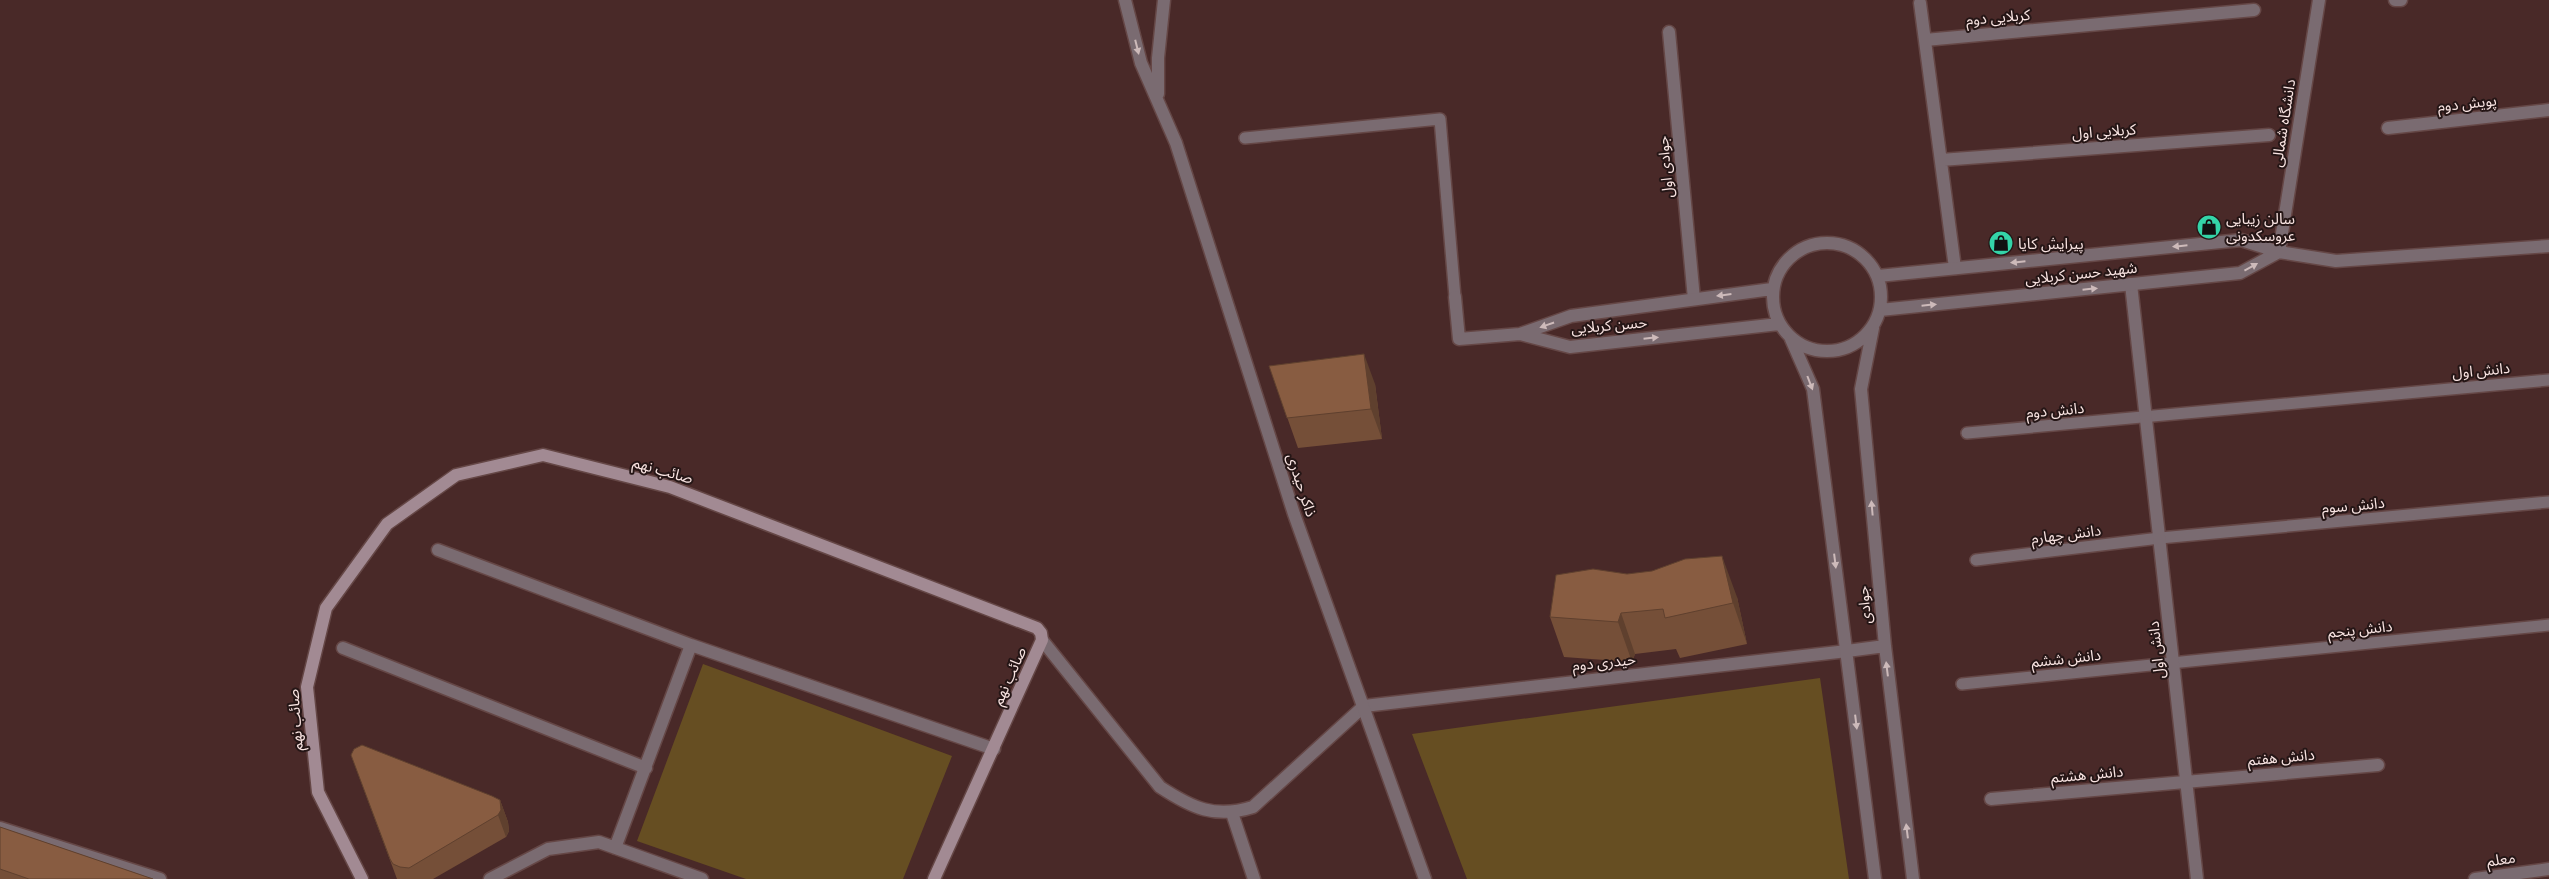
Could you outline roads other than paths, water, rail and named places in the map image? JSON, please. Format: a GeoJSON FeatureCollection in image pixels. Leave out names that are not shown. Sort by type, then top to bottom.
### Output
{"type":"FeatureCollection","features":[{"type":"Feature","properties":{"kind":"main road","name":"صائب نهم"},"geometry":{"type":"LineString","coordinates":[[362,879],[318,792],[306,687],[326,608],[386,524],[456,476],[543,455],[670,487],[1037,628],[1042,640],[934,879]]}},
{"type":"Feature","properties":{"kind":"street","name":"ذاکر حیدری"},"geometry":{"type":"LineString","coordinates":[[1125,0],[1141,63],[1176,143],[1294,514],[1425,879]]}},
{"type":"Feature","properties":{"kind":"street"},"geometry":{"type":"LineString","coordinates":[[1158,99],[1158,58],[1164,0]]}},
{"type":"Feature","properties":{"kind":"street","name":"دانشگاه شمالی"},"geometry":{"type":"LineString","coordinates":[[2279,252],[2320,0]]}},
{"type":"Feature","properties":{"kind":"street"},"geometry":{"type":"LineString","coordinates":[[2395,0],[2401,0]]}},
{"type":"Feature","properties":{"kind":"street"},"geometry":{"type":"LineString","coordinates":[[1920,3],[1955,268]]}},
{"type":"Feature","properties":{"kind":"street","name":"کربلایی دوم"},"geometry":{"type":"LineString","coordinates":[[1925,40],[2254,10]]}},
{"type":"Feature","properties":{"kind":"street","name":"جوادی اول"},"geometry":{"type":"LineString","coordinates":[[1669,32],[1694,299]]}},
{"type":"Feature","properties":{"kind":"street","name":"پویش دوم"},"geometry":{"type":"LineString","coordinates":[[2388,128],[2549,110]]}},
{"type":"Feature","properties":{"kind":"street","name":"کربلایی اول"},"geometry":{"type":"LineString","coordinates":[[1941,160],[2269,135]]}},
{"type":"Feature","properties":{"kind":"street","name":"شهید حسن کربلایی"},"geometry":{"type":"LineString","coordinates":[[1878,276],[2241,240],[2279,252],[2336,261],[2549,246]]}},
{"type":"Feature","properties":{"kind":"street"},"geometry":{"type":"LineString","coordinates":[[1820,243],[1837,243],[1854,250],[1868,261],[1878,276],[1882,293],[1880,310],[1873,328],[1860,341],[1844,349],[1825,352],[1807,348],[1791,338],[1779,324],[1773,307],[1772,289],[1778,272],[1788,258],[1803,248],[1820,243]]}},
{"type":"Feature","properties":{"kind":"street","name":"شهید حسن کربلایی"},"geometry":{"type":"LineString","coordinates":[[1880,310],[2240,273],[2279,252]]}},
{"type":"Feature","properties":{"kind":"street","name":"دانش اول"},"geometry":{"type":"LineString","coordinates":[[2131,284],[2197,879]]}},
{"type":"Feature","properties":{"kind":"street","name":"حسن کربلایی"},"geometry":{"type":"LineString","coordinates":[[1520,334],[1571,316],[1772,289]]}},
{"type":"Feature","properties":{"kind":"street"},"geometry":{"type":"LineString","coordinates":[[1455,297],[1459,339],[1520,334]]}},
{"type":"Feature","properties":{"kind":"street","name":"حسن کربلایی"},"geometry":{"type":"LineString","coordinates":[[1520,334],[1570,347],[1779,324]]}},
{"type":"Feature","properties":{"kind":"street","name":"جوادی"},"geometry":{"type":"LineString","coordinates":[[1873,328],[1861,389],[1884,646],[1913,879]]}},
{"type":"Feature","properties":{"kind":"street","name":"جوادی"},"geometry":{"type":"LineString","coordinates":[[1791,338],[1813,389],[1875,879]]}},
{"type":"Feature","properties":{"kind":"street"},"geometry":{"type":"LineString","coordinates":[[438,550],[692,645],[994,749]]}},
{"type":"Feature","properties":{"kind":"street"},"geometry":{"type":"LineString","coordinates":[[1042,640],[1056,661],[1160,787],[1185,804],[1232,813],[1253,807],[1364,706]]}},
{"type":"Feature","properties":{"kind":"street"},"geometry":{"type":"LineString","coordinates":[[615,848],[692,645]]}},
{"type":"Feature","properties":{"kind":"street","name":"حیدری دوم"},"geometry":{"type":"LineString","coordinates":[[1364,706],[1884,646]]}},
{"type":"Feature","properties":{"kind":"street"},"geometry":{"type":"LineString","coordinates":[[343,648],[646,768]]}},
{"type":"Feature","properties":{"kind":"street","name":"دانش هفتم"},"geometry":{"type":"LineString","coordinates":[[2186,781],[2378,765]]}},
{"type":"Feature","properties":{"kind":"street","name":"دانش هشتم"},"geometry":{"type":"LineString","coordinates":[[1991,799],[2186,781]]}},
{"type":"Feature","properties":{"kind":"street"},"geometry":{"type":"LineString","coordinates":[[1232,813],[1254,879]]}},
{"type":"Feature","properties":{"kind":"street"},"geometry":{"type":"LineString","coordinates":[[0,828],[160,879]]}},
{"type":"Feature","properties":{"kind":"street"},"geometry":{"type":"LineString","coordinates":[[490,879],[548,849],[599,842],[702,879]]}},
{"type":"Feature","properties":{"kind":"street","name":"معلم"},"geometry":{"type":"LineString","coordinates":[[2475,879],[2549,870]]}},
{"type":"Feature","properties":{"kind":"street","name":"معلم"},"geometry":{"type":"LineString","coordinates":[[2530,872],[2549,876]]}},
{"type":"Feature","properties":{"kind":"lane"},"geometry":{"type":"LineString","coordinates":[[1245,138],[1440,119],[1455,297]]}},
{"type":"Feature","properties":{"kind":"lane","name":"دانش اول"},"geometry":{"type":"LineString","coordinates":[[2146,416],[2549,380]]}},
{"type":"Feature","properties":{"kind":"lane","name":"دانش دوم"},"geometry":{"type":"LineString","coordinates":[[1967,433],[2146,416]]}},
{"type":"Feature","properties":{"kind":"lane","name":"دانش سوم"},"geometry":{"type":"LineString","coordinates":[[2160,538],[2549,502]]}},
{"type":"Feature","properties":{"kind":"lane","name":"دانش چهارم"},"geometry":{"type":"LineString","coordinates":[[1976,560],[2160,538]]}},
{"type":"Feature","properties":{"kind":"lane","name":"دانش پنجم"},"geometry":{"type":"LineString","coordinates":[[2173,662],[2549,625]]}},
{"type":"Feature","properties":{"kind":"lane","name":"دانش ششم"},"geometry":{"type":"LineString","coordinates":[[1962,684],[2173,662]]}},
{"type":"Feature","properties":{"kind":"place","name":"سالن زیبایی عروسکدونی"},"geometry":{"type":"Point","coordinates":[2209,227]}},
{"type":"Feature","properties":{"kind":"place","name":"پیرایش کایا"},"geometry":{"type":"Point","coordinates":[2001,243]}}]}
